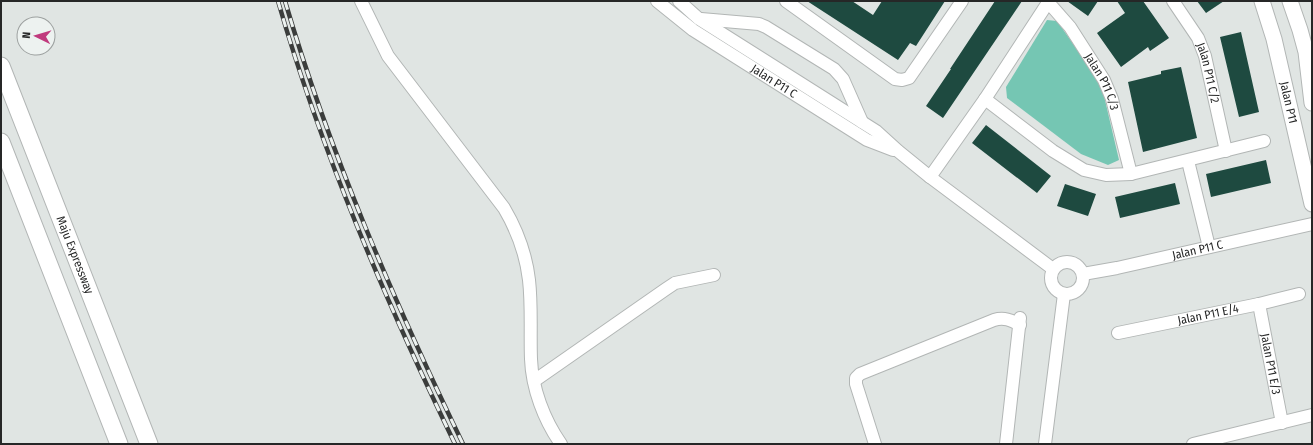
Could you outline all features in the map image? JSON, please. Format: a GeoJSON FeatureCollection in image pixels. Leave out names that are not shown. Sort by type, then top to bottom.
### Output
{"type":"FeatureCollection","features":[{"type":"Feature","properties":{"kind":"highway","name":"Maju Expressway"},"geometry":{"type":"LineString","coordinates":[[1,66],[149,444]]}},
{"type":"Feature","properties":{"kind":"highway"},"geometry":{"type":"LineString","coordinates":[[1,142],[119,444]]}},
{"type":"Feature","properties":{"kind":"main road","name":"Jalan P11"},"geometry":{"type":"LineString","coordinates":[[1262,1],[1274,39],[1312,204]]}},
{"type":"Feature","properties":{"kind":"main road","name":"Jalan P11"},"geometry":{"type":"LineString","coordinates":[[1290,1],[1306,52],[1312,103]]}},
{"type":"Feature","properties":{"kind":"street"},"geometry":{"type":"LineString","coordinates":[[361,1],[388,56],[504,208],[512,222],[524,257],[529,280],[531,361],[534,381],[543,411],[560,444]]}},
{"type":"Feature","properties":{"kind":"street","name":"Jalan P11 C"},"geometry":{"type":"LineString","coordinates":[[657,1],[693,30],[867,140],[898,151]]}},
{"type":"Feature","properties":{"kind":"street","name":"Jalan P11 C"},"geometry":{"type":"LineString","coordinates":[[679,1],[699,19],[876,132],[930,177],[1054,269]]}},
{"type":"Feature","properties":{"kind":"street"},"geometry":{"type":"LineString","coordinates":[[786,1],[895,79],[902,80],[909,78],[962,1]]}},
{"type":"Feature","properties":{"kind":"street","name":"Jalan P11 C/2"},"geometry":{"type":"LineString","coordinates":[[1173,1],[1198,38],[1204,56],[1226,151]]}},
{"type":"Feature","properties":{"kind":"street"},"geometry":{"type":"LineString","coordinates":[[930,177],[985,99],[1049,2]]}},
{"type":"Feature","properties":{"kind":"street","name":"Jalan P11 C/3"},"geometry":{"type":"LineString","coordinates":[[1049,2],[1070,27],[1104,80],[1112,99],[1131,174]]}},
{"type":"Feature","properties":{"kind":"street"},"geometry":{"type":"LineString","coordinates":[[699,19],[759,24],[834,69],[843,79],[862,122]]}},
{"type":"Feature","properties":{"kind":"street"},"geometry":{"type":"LineString","coordinates":[[985,99],[1053,151],[1084,170],[1106,175],[1131,174],[1264,142]]}},
{"type":"Feature","properties":{"kind":"street"},"geometry":{"type":"LineString","coordinates":[[1188,161],[1209,247]]}},
{"type":"Feature","properties":{"kind":"street","name":"Jalan P11 C"},"geometry":{"type":"LineString","coordinates":[[1083,274],[1312,224]]}},
{"type":"Feature","properties":{"kind":"street"},"geometry":{"type":"LineString","coordinates":[[1070,262],[1079,267],[1083,274],[1083,281],[1078,290],[1064,294],[1055,289],[1051,275],[1054,269],[1060,263],[1070,262]]}},
{"type":"Feature","properties":{"kind":"street"},"geometry":{"type":"LineString","coordinates":[[534,381],[666,288],[675,283],[714,275]]}},
{"type":"Feature","properties":{"kind":"street"},"geometry":{"type":"LineString","coordinates":[[1045,444],[1064,294]]}},
{"type":"Feature","properties":{"kind":"street","name":"Jalan P11 E/4"},"geometry":{"type":"LineString","coordinates":[[1118,333],[1259,304],[1299,294]]}},
{"type":"Feature","properties":{"kind":"street","name":"Jalan P11 E/3"},"geometry":{"type":"LineString","coordinates":[[1259,304],[1282,423]]}},
{"type":"Feature","properties":{"kind":"street"},"geometry":{"type":"LineString","coordinates":[[875,444],[856,384],[856,378],[860,374],[1001,318],[1020,321],[1006,444]]}},
{"type":"Feature","properties":{"kind":"street"},"geometry":{"type":"LineString","coordinates":[[1193,444],[1312,416]]}},
{"type":"Feature","properties":{"kind":"green space"},"geometry":{"type":"Polygon","coordinates":[[[1047,20],[1057,21],[1101,83],[1119,160],[1108,165],[1081,154],[1007,98],[1006,87],[1047,20]]]}},
{"type":"Feature","properties":{"kind":"building"},"geometry":{"type":"Polygon","coordinates":[[[807,1],[852,1],[873,15],[882,1],[945,1],[916,46],[910,43],[898,60],[807,1]]]}},
{"type":"Feature","properties":{"kind":"building"},"geometry":{"type":"Polygon","coordinates":[[[995,1],[1022,1],[943,118],[926,106],[995,1]]]}},
{"type":"Feature","properties":{"kind":"building"},"geometry":{"type":"Polygon","coordinates":[[[1067,1],[1098,1],[1088,16],[1067,1]]]}},
{"type":"Feature","properties":{"kind":"building"},"geometry":{"type":"Polygon","coordinates":[[[1117,1],[1143,1],[1169,38],[1150,51],[1148,47],[1121,67],[1097,33],[1125,13],[1117,1]]]}},
{"type":"Feature","properties":{"kind":"building"},"geometry":{"type":"Polygon","coordinates":[[[1197,1],[1224,1],[1206,13],[1197,1]]]}},
{"type":"Feature","properties":{"kind":"building"},"geometry":{"type":"Polygon","coordinates":[[[1241,32],[1259,112],[1239,117],[1220,37],[1241,32]]]}},
{"type":"Feature","properties":{"kind":"building"},"geometry":{"type":"Polygon","coordinates":[[[1181,67],[1197,138],[1143,152],[1128,82],[1161,74],[1161,71],[1181,67]]]}},
{"type":"Feature","properties":{"kind":"building"},"geometry":{"type":"Polygon","coordinates":[[[986,125],[1051,176],[1037,193],[972,143],[986,125]]]}},
{"type":"Feature","properties":{"kind":"building"},"geometry":{"type":"Polygon","coordinates":[[[1266,160],[1271,183],[1211,197],[1206,174],[1266,160]]]}},
{"type":"Feature","properties":{"kind":"building"},"geometry":{"type":"Polygon","coordinates":[[[1175,183],[1180,204],[1120,218],[1115,197],[1175,183]]]}},
{"type":"Feature","properties":{"kind":"building"},"geometry":{"type":"Polygon","coordinates":[[[1065,184],[1096,194],[1088,216],[1057,206],[1065,184]]]}},
{"type":"Feature","properties":{"kind":"railway"},"geometry":{"type":"LineString","coordinates":[[278,1],[295,58],[335,171],[404,336],[455,444]]}},
{"type":"Feature","properties":{"kind":"railway"},"geometry":{"type":"LineString","coordinates":[[285,1],[322,115],[365,226],[412,336],[463,444]]}}]}
